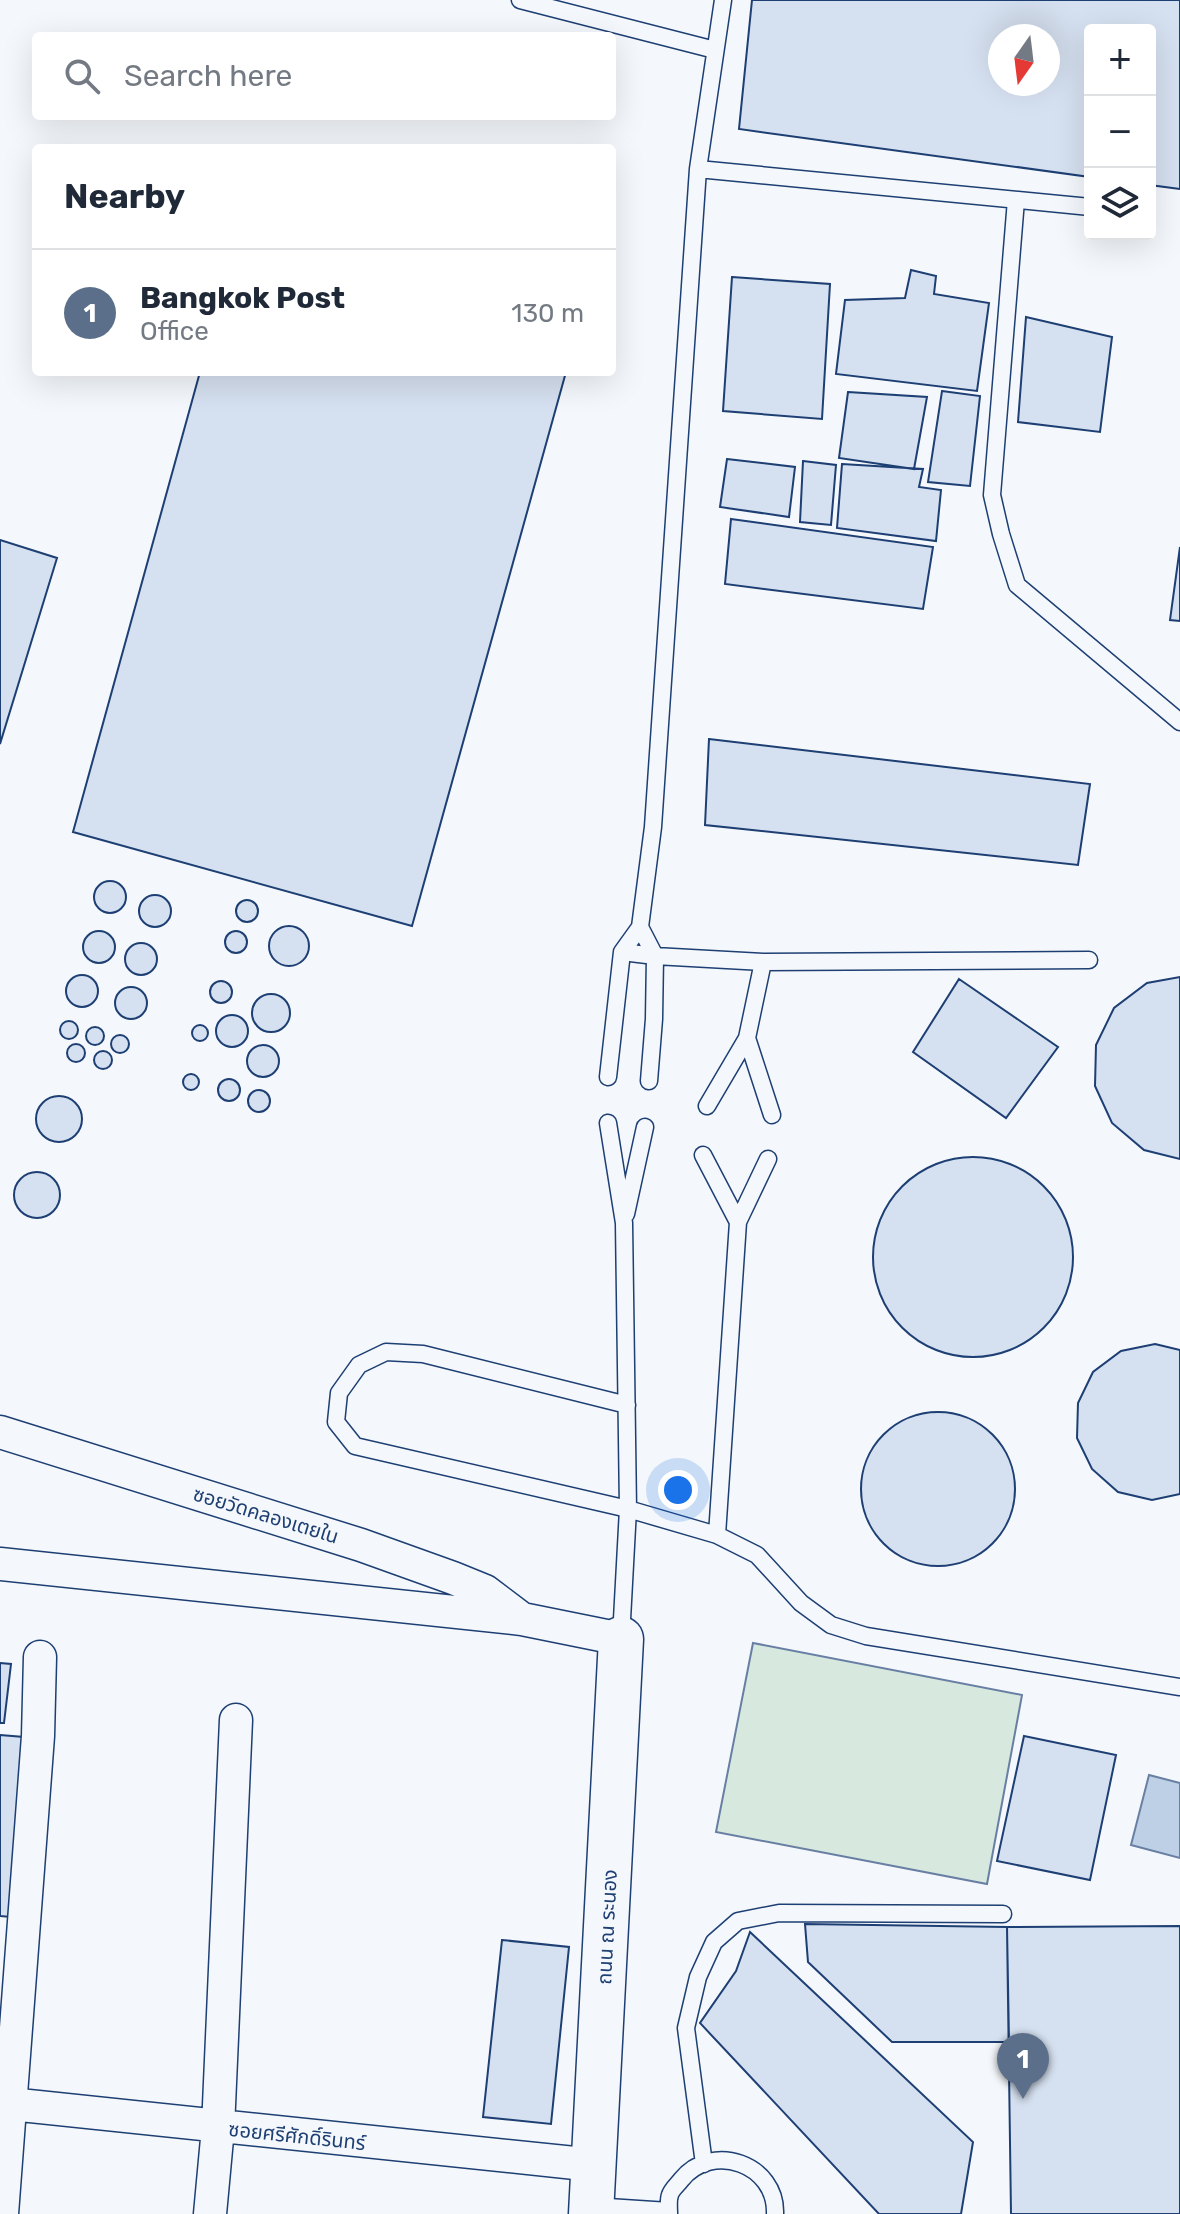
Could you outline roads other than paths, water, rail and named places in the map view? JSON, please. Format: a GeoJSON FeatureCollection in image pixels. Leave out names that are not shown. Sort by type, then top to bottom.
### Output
{"type":"FeatureCollection","features":[{"type":"Feature","properties":{"kind":"street","name":"ซอยวัดคลองเตยใน"},"geometry":{"type":"LineString","coordinates":[[0,1432],[361,1545],[440,1573],[485,1591],[522,1619]]}},
{"type":"Feature","properties":{"kind":"street"},"geometry":{"type":"LineString","coordinates":[[0,1564],[522,1619],[621,1639]]}},
{"type":"Feature","properties":{"kind":"street","name":"ถนน ณ ระนอง"},"geometry":{"type":"LineString","coordinates":[[592,2195],[621,1639]]}},
{"type":"Feature","properties":{"kind":"street"},"geometry":{"type":"LineString","coordinates":[[2,2214],[6,2104],[38,1736],[40,1657]]}},
{"type":"Feature","properties":{"kind":"street"},"geometry":{"type":"LineString","coordinates":[[210,2214],[218,2128],[236,1720]]}},
{"type":"Feature","properties":{"kind":"street","name":"ซอยศรีศักดิ์รินทร์"},"geometry":{"type":"LineString","coordinates":[[6,2104],[218,2128],[592,2195]]}},
{"type":"Feature","properties":{"kind":"lane"},"geometry":{"type":"LineString","coordinates":[[520,0],[715,50]]}},
{"type":"Feature","properties":{"kind":"lane"},"geometry":{"type":"LineString","coordinates":[[608,1077],[622,952],[640,927],[653,827],[698,169],[723,0]]}},
{"type":"Feature","properties":{"kind":"lane"},"geometry":{"type":"LineString","coordinates":[[698,169],[1084,206]]}},
{"type":"Feature","properties":{"kind":"lane"},"geometry":{"type":"LineString","coordinates":[[1016,200],[992,495],[1017,585],[1180,722]]}},
{"type":"Feature","properties":{"kind":"lane"},"geometry":{"type":"LineString","coordinates":[[640,927],[655,956],[649,1081]]}},
{"type":"Feature","properties":{"kind":"lane"},"geometry":{"type":"LineString","coordinates":[[622,952],[763,962],[1089,960]]}},
{"type":"Feature","properties":{"kind":"lane"},"geometry":{"type":"LineString","coordinates":[[707,1106],[747,1038],[763,962]]}},
{"type":"Feature","properties":{"kind":"lane"},"geometry":{"type":"LineString","coordinates":[[747,1038],[772,1115]]}},
{"type":"Feature","properties":{"kind":"lane"},"geometry":{"type":"LineString","coordinates":[[608,1123],[624,1223],[628,1509],[621,1639]]}},
{"type":"Feature","properties":{"kind":"lane"},"geometry":{"type":"LineString","coordinates":[[624,1223],[645,1127]]}},
{"type":"Feature","properties":{"kind":"lane"},"geometry":{"type":"LineString","coordinates":[[703,1155],[738,1222]]}},
{"type":"Feature","properties":{"kind":"lane"},"geometry":{"type":"LineString","coordinates":[[717,1535],[738,1222],[768,1159]]}},
{"type":"Feature","properties":{"kind":"lane"},"geometry":{"type":"LineString","coordinates":[[627,1405],[423,1354],[386,1352],[359,1365],[339,1393],[336,1422],[355,1446],[628,1509],[717,1535],[757,1555],[801,1603],[831,1625],[866,1636],[1180,1687]]}},
{"type":"Feature","properties":{"kind":"lane"},"geometry":{"type":"LineString","coordinates":[[704,2164],[686,2028],[698,1977],[714,1942],[738,1921],[779,1913],[1003,1914]]}},
{"type":"Feature","properties":{"kind":"lane"},"geometry":{"type":"LineString","coordinates":[[592,2195],[669,2212],[670,2194],[691,2167],[724,2158],[756,2170],[775,2198],[775,2214]]}},
{"type":"Feature","properties":{"kind":"water"},"geometry":{"type":"Polygon","coordinates":[[[1149,1775],[1180,1783],[1180,1858],[1131,1845],[1149,1775]]]}},
{"type":"Feature","properties":{"kind":"place","name":"Bangkok Post"},"geometry":{"type":"Point","coordinates":[1023,2099]}}]}
